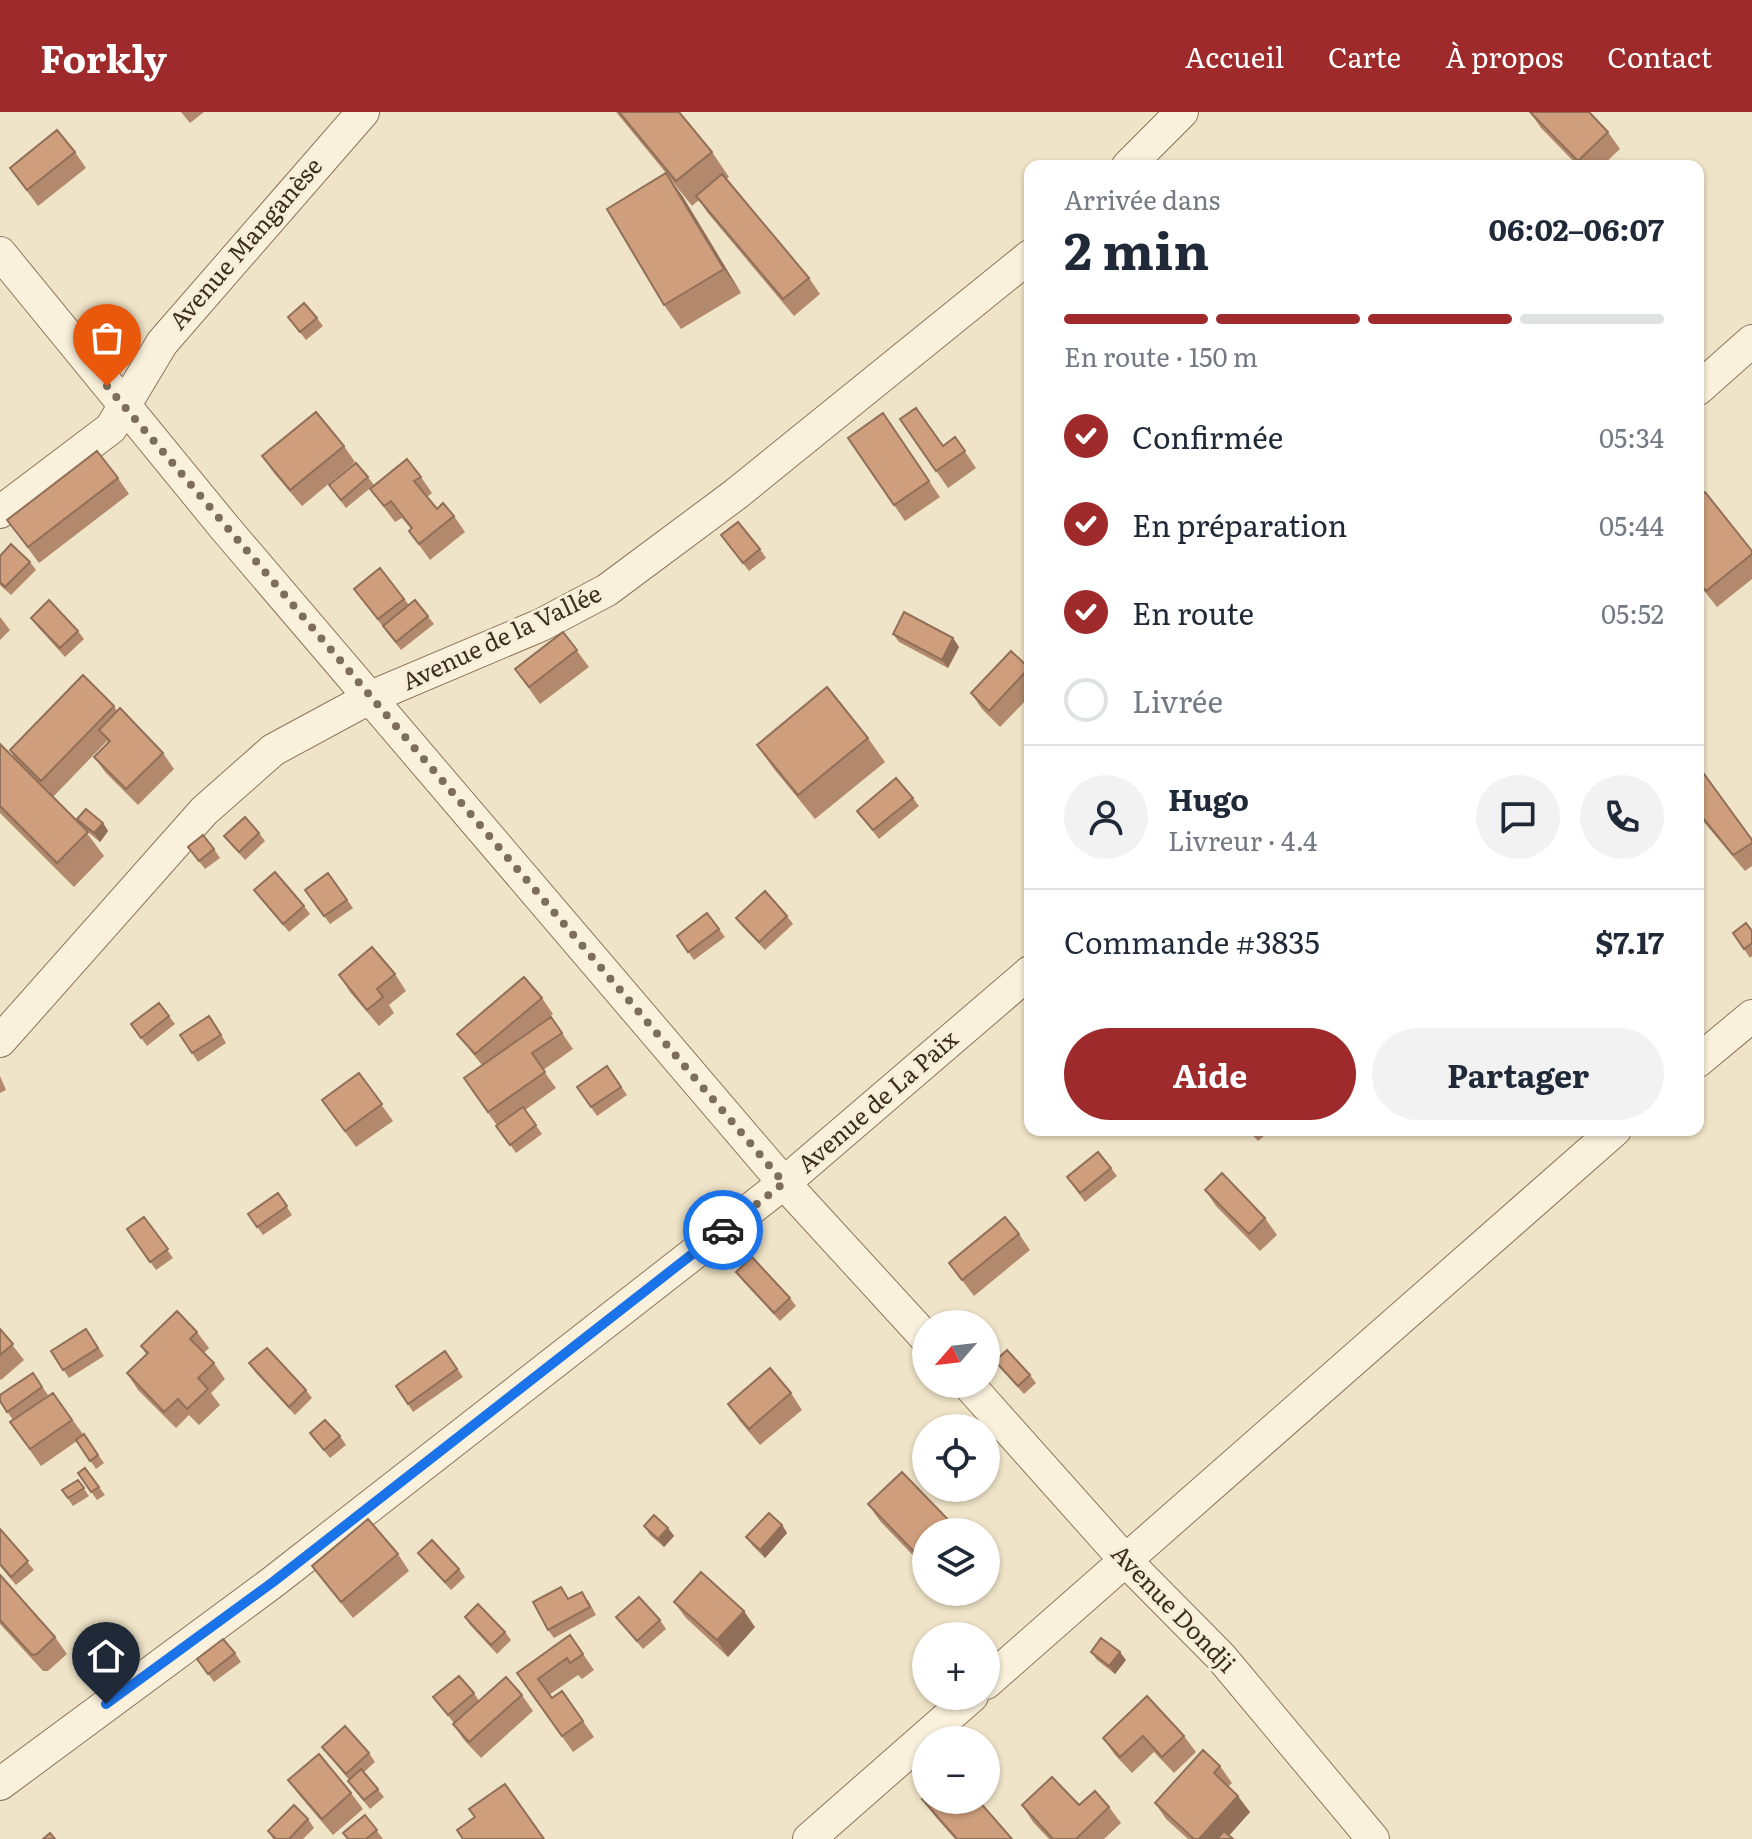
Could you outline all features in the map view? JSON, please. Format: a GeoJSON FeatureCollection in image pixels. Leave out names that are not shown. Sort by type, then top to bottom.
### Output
{"type":"FeatureCollection","features":[{"type":"Feature","properties":{"kind":"street","name":"Avenue Manganèse"},"geometry":{"type":"LineString","coordinates":[[0,512],[98,441],[124,408],[143,368],[162,343],[363,112]]}},
{"type":"Feature","properties":{"kind":"street"},"geometry":{"type":"LineString","coordinates":[[1134,160],[1182,112]]}},
{"type":"Feature","properties":{"kind":"street"},"geometry":{"type":"LineString","coordinates":[[0,253],[124,408],[784,1183],[912,1323]]}},
{"type":"Feature","properties":{"kind":"street","name":"Avenue de la Vallée"},"geometry":{"type":"LineString","coordinates":[[0,1041],[204,811],[273,750],[371,697],[541,625],[607,590],[725,503],[1024,261]]}},
{"type":"Feature","properties":{"kind":"street"},"geometry":{"type":"LineString","coordinates":[[1704,384],[1752,341]]}},
{"type":"Feature","properties":{"kind":"street","name":"Avenue de La Paix"},"geometry":{"type":"LineString","coordinates":[[0,1784],[273,1582],[784,1183],[1024,977]]}},
{"type":"Feature","properties":{"kind":"street"},"geometry":{"type":"LineString","coordinates":[[1704,1056],[1752,1016]]}},
{"type":"Feature","properties":{"kind":"street"},"geometry":{"type":"LineString","coordinates":[[1000,1671],[1608,1136]]}},
{"type":"Feature","properties":{"kind":"street","name":"Avenue Dondji"},"geometry":{"type":"LineString","coordinates":[[980,1398],[1126,1561],[1221,1657],[1373,1839]]}},
{"type":"Feature","properties":{"kind":"street"},"geometry":{"type":"LineString","coordinates":[[809,1839],[956,1710]]}},
{"type":"Feature","properties":{"kind":"building"},"geometry":{"type":"Polygon","coordinates":[[[619,112],[679,112],[712,152],[676,181],[619,112]]]}},
{"type":"Feature","properties":{"kind":"building"},"geometry":{"type":"Polygon","coordinates":[[[1530,112],[1589,112],[1608,132],[1577,160],[1530,112]]]}},
{"type":"Feature","properties":{"kind":"building"},"geometry":{"type":"Polygon","coordinates":[[[57,130],[75,152],[27,190],[10,168],[57,130]]]}},
{"type":"Feature","properties":{"kind":"building"},"geometry":{"type":"Polygon","coordinates":[[[666,173],[724,269],[664,305],[607,209],[666,173]]]}},
{"type":"Feature","properties":{"kind":"building"},"geometry":{"type":"Polygon","coordinates":[[[722,174],[809,278],[783,299],[696,196],[722,174]]]}},
{"type":"Feature","properties":{"kind":"building"},"geometry":{"type":"Polygon","coordinates":[[[304,303],[317,318],[300,332],[288,317],[304,303]]]}},
{"type":"Feature","properties":{"kind":"building"},"geometry":{"type":"Polygon","coordinates":[[[916,408],[943,446],[955,437],[965,451],[936,471],[900,419],[916,408]]]}},
{"type":"Feature","properties":{"kind":"building"},"geometry":{"type":"Polygon","coordinates":[[[316,412],[344,446],[290,490],[262,456],[316,412]]]}},
{"type":"Feature","properties":{"kind":"building"},"geometry":{"type":"Polygon","coordinates":[[[883,413],[929,481],[894,505],[848,438],[883,413]]]}},
{"type":"Feature","properties":{"kind":"building"},"geometry":{"type":"Polygon","coordinates":[[[97,451],[118,478],[28,547],[7,520],[97,451]]]}},
{"type":"Feature","properties":{"kind":"building"},"geometry":{"type":"Polygon","coordinates":[[[407,459],[421,477],[414,481],[437,509],[443,503],[454,516],[419,544],[409,531],[412,528],[391,501],[384,506],[370,489],[407,459]]]}},
{"type":"Feature","properties":{"kind":"building"},"geometry":{"type":"Polygon","coordinates":[[[356,463],[368,477],[341,500],[329,485],[356,463]]]}},
{"type":"Feature","properties":{"kind":"building"},"geometry":{"type":"Polygon","coordinates":[[[1704,493],[1752,551],[1706,591],[1704,588],[1704,493]]]}},
{"type":"Feature","properties":{"kind":"building"},"geometry":{"type":"Polygon","coordinates":[[[738,522],[760,549],[743,563],[721,535],[738,522]]]}},
{"type":"Feature","properties":{"kind":"building"},"geometry":{"type":"Polygon","coordinates":[[[11,544],[30,562],[5,587],[0,582],[0,556],[11,544]]]}},
{"type":"Feature","properties":{"kind":"building"},"geometry":{"type":"Polygon","coordinates":[[[380,568],[404,599],[378,619],[354,589],[380,568]]]}},
{"type":"Feature","properties":{"kind":"building"},"geometry":{"type":"Polygon","coordinates":[[[49,600],[78,631],[60,648],[31,618],[49,600]]]}},
{"type":"Feature","properties":{"kind":"building"},"geometry":{"type":"Polygon","coordinates":[[[415,600],[428,616],[396,642],[383,626],[415,600]]]}},
{"type":"Feature","properties":{"kind":"building"},"geometry":{"type":"Polygon","coordinates":[[[904,612],[953,638],[942,660],[893,634],[904,612]]]}},
{"type":"Feature","properties":{"kind":"building"},"geometry":{"type":"Polygon","coordinates":[[[563,632],[577,650],[529,687],[515,669],[563,632]]]}},
{"type":"Feature","properties":{"kind":"building"},"geometry":{"type":"Polygon","coordinates":[[[1011,651],[1024,663],[1024,673],[989,711],[971,693],[1011,651]]]}},
{"type":"Feature","properties":{"kind":"building"},"geometry":{"type":"Polygon","coordinates":[[[83,675],[114,706],[41,781],[10,750],[83,675]]]}},
{"type":"Feature","properties":{"kind":"building"},"geometry":{"type":"Polygon","coordinates":[[[827,687],[868,738],[798,795],[757,745],[827,687]]]}},
{"type":"Feature","properties":{"kind":"building"},"geometry":{"type":"Polygon","coordinates":[[[120,708],[163,753],[126,789],[94,757],[110,741],[99,730],[120,708]]]}},
{"type":"Feature","properties":{"kind":"building"},"geometry":{"type":"Polygon","coordinates":[[[0,744],[88,832],[57,863],[0,806],[0,744]]]}},
{"type":"Feature","properties":{"kind":"building"},"geometry":{"type":"Polygon","coordinates":[[[1704,774],[1752,840],[1733,855],[1704,819],[1704,774]]]}},
{"type":"Feature","properties":{"kind":"building"},"geometry":{"type":"Polygon","coordinates":[[[896,778],[913,798],[873,830],[857,811],[896,778]]]}},
{"type":"Feature","properties":{"kind":"building"},"geometry":{"type":"Polygon","coordinates":[[[86,809],[103,823],[94,833],[77,819],[86,809]]]}},
{"type":"Feature","properties":{"kind":"building"},"geometry":{"type":"Polygon","coordinates":[[[245,817],[259,833],[239,852],[224,836],[245,817]]]}},
{"type":"Feature","properties":{"kind":"building"},"geometry":{"type":"Polygon","coordinates":[[[203,835],[214,849],[199,861],[188,847],[203,835]]]}},
{"type":"Feature","properties":{"kind":"building"},"geometry":{"type":"Polygon","coordinates":[[[275,872],[304,906],[283,924],[254,890],[275,872]]]}},
{"type":"Feature","properties":{"kind":"building"},"geometry":{"type":"Polygon","coordinates":[[[328,873],[347,900],[324,916],[305,890],[328,873]]]}},
{"type":"Feature","properties":{"kind":"building"},"geometry":{"type":"Polygon","coordinates":[[[765,891],[787,916],[759,942],[736,918],[765,891]]]}},
{"type":"Feature","properties":{"kind":"building"},"geometry":{"type":"Polygon","coordinates":[[[707,913],[719,929],[688,952],[677,936],[707,913]]]}},
{"type":"Feature","properties":{"kind":"building"},"geometry":{"type":"Polygon","coordinates":[[[1746,923],[1752,931],[1752,943],[1744,949],[1733,933],[1746,923]]]}},
{"type":"Feature","properties":{"kind":"building"},"geometry":{"type":"Polygon","coordinates":[[[372,947],[395,974],[377,989],[383,997],[367,1010],[339,975],[372,947]]]}},
{"type":"Feature","properties":{"kind":"building"},"geometry":{"type":"Polygon","coordinates":[[[524,977],[542,998],[475,1054],[457,1034],[524,977]]]}},
{"type":"Feature","properties":{"kind":"building"},"geometry":{"type":"Polygon","coordinates":[[[159,1003],[169,1016],[141,1038],[131,1024],[159,1003]]]}},
{"type":"Feature","properties":{"kind":"building"},"geometry":{"type":"Polygon","coordinates":[[[209,1016],[221,1035],[192,1053],[180,1035],[209,1016]]]}},
{"type":"Feature","properties":{"kind":"building"},"geometry":{"type":"Polygon","coordinates":[[[551,1017],[562,1033],[532,1053],[545,1072],[488,1112],[464,1078],[551,1017]]]}},
{"type":"Feature","properties":{"kind":"building"},"geometry":{"type":"Polygon","coordinates":[[[607,1066],[621,1087],[591,1107],[577,1087],[607,1066]]]}},
{"type":"Feature","properties":{"kind":"building"},"geometry":{"type":"Polygon","coordinates":[[[359,1073],[382,1104],[345,1131],[322,1100],[359,1073]]]}},
{"type":"Feature","properties":{"kind":"building"},"geometry":{"type":"Polygon","coordinates":[[[523,1107],[536,1125],[510,1145],[496,1126],[523,1107]]]}},
{"type":"Feature","properties":{"kind":"building"},"geometry":{"type":"Polygon","coordinates":[[[1098,1152],[1111,1168],[1080,1193],[1067,1177],[1098,1152]]]}},
{"type":"Feature","properties":{"kind":"building"},"geometry":{"type":"Polygon","coordinates":[[[1222,1173],[1265,1218],[1249,1234],[1205,1190],[1222,1173]]]}},
{"type":"Feature","properties":{"kind":"building"},"geometry":{"type":"Polygon","coordinates":[[[278,1193],[287,1206],[257,1227],[248,1214],[278,1193]]]}},
{"type":"Feature","properties":{"kind":"building"},"geometry":{"type":"Polygon","coordinates":[[[144,1217],[168,1249],[150,1262],[127,1229],[144,1217]]]}},
{"type":"Feature","properties":{"kind":"building"},"geometry":{"type":"Polygon","coordinates":[[[1005,1217],[1019,1234],[962,1280],[949,1263],[1005,1217]]]}},
{"type":"Feature","properties":{"kind":"building"},"geometry":{"type":"Polygon","coordinates":[[[752,1257],[790,1298],[774,1313],[736,1272],[752,1257]]]}},
{"type":"Feature","properties":{"kind":"building"},"geometry":{"type":"Polygon","coordinates":[[[177,1311],[197,1332],[190,1339],[214,1363],[198,1378],[208,1389],[187,1409],[178,1399],[164,1412],[127,1373],[148,1353],[141,1346],[177,1311]]]}},
{"type":"Feature","properties":{"kind":"building"},"geometry":{"type":"Polygon","coordinates":[[[0,1329],[13,1344],[0,1355],[0,1329]]]}},
{"type":"Feature","properties":{"kind":"building"},"geometry":{"type":"Polygon","coordinates":[[[86,1329],[98,1348],[63,1370],[51,1351],[86,1329]]]}},
{"type":"Feature","properties":{"kind":"building"},"geometry":{"type":"Polygon","coordinates":[[[267,1348],[306,1390],[289,1407],[249,1363],[267,1348]]]}},
{"type":"Feature","properties":{"kind":"building"},"geometry":{"type":"Polygon","coordinates":[[[1007,1350],[1030,1375],[1018,1386],[1000,1366],[1000,1356],[1007,1350]]]}},
{"type":"Feature","properties":{"kind":"building"},"geometry":{"type":"Polygon","coordinates":[[[445,1351],[457,1369],[408,1404],[396,1386],[445,1351]]]}},
{"type":"Feature","properties":{"kind":"building"},"geometry":{"type":"Polygon","coordinates":[[[770,1368],[791,1393],[749,1429],[728,1404],[770,1368]]]}},
{"type":"Feature","properties":{"kind":"building"},"geometry":{"type":"Polygon","coordinates":[[[33,1373],[42,1387],[7,1412],[0,1395],[33,1373]]]}},
{"type":"Feature","properties":{"kind":"building"},"geometry":{"type":"Polygon","coordinates":[[[53,1393],[72,1420],[30,1449],[10,1422],[53,1393]]]}},
{"type":"Feature","properties":{"kind":"building"},"geometry":{"type":"Polygon","coordinates":[[[325,1420],[340,1436],[324,1450],[310,1433],[325,1420]]]}},
{"type":"Feature","properties":{"kind":"building"},"geometry":{"type":"Polygon","coordinates":[[[84,1434],[98,1455],[90,1461],[76,1440],[84,1434]]]}},
{"type":"Feature","properties":{"kind":"building"},"geometry":{"type":"Polygon","coordinates":[[[85,1468],[99,1487],[91,1492],[78,1473],[85,1468]]]}},
{"type":"Feature","properties":{"kind":"building"},"geometry":{"type":"Polygon","coordinates":[[[902,1472],[912,1482],[912,1502],[931,1502],[946,1518],[912,1518],[912,1550],[868,1504],[902,1472]]]}},
{"type":"Feature","properties":{"kind":"building"},"geometry":{"type":"Polygon","coordinates":[[[78,1480],[84,1488],[68,1498],[62,1490],[78,1480]]]}},
{"type":"Feature","properties":{"kind":"building"},"geometry":{"type":"Polygon","coordinates":[[[769,1513],[782,1525],[760,1550],[746,1537],[769,1513]]]}},
{"type":"Feature","properties":{"kind":"building"},"geometry":{"type":"Polygon","coordinates":[[[654,1515],[668,1528],[658,1539],[644,1526],[654,1515]]]}},
{"type":"Feature","properties":{"kind":"building"},"geometry":{"type":"Polygon","coordinates":[[[368,1519],[398,1554],[341,1602],[312,1566],[368,1519]]]}},
{"type":"Feature","properties":{"kind":"building"},"geometry":{"type":"Polygon","coordinates":[[[0,1529],[28,1561],[11,1577],[0,1564],[0,1529]]]}},
{"type":"Feature","properties":{"kind":"building"},"geometry":{"type":"Polygon","coordinates":[[[432,1540],[459,1569],[445,1582],[418,1553],[432,1540]]]}},
{"type":"Feature","properties":{"kind":"building"},"geometry":{"type":"Polygon","coordinates":[[[701,1572],[744,1611],[717,1640],[674,1602],[701,1572]]]}},
{"type":"Feature","properties":{"kind":"building"},"geometry":{"type":"Polygon","coordinates":[[[0,1575],[55,1637],[37,1654],[32,1655],[0,1620],[0,1575]]]}},
{"type":"Feature","properties":{"kind":"building"},"geometry":{"type":"Polygon","coordinates":[[[561,1587],[568,1599],[582,1592],[590,1607],[548,1630],[533,1602],[561,1587]]]}},
{"type":"Feature","properties":{"kind":"building"},"geometry":{"type":"Polygon","coordinates":[[[639,1597],[660,1620],[637,1641],[616,1617],[639,1597]]]}},
{"type":"Feature","properties":{"kind":"building"},"geometry":{"type":"Polygon","coordinates":[[[478,1604],[505,1632],[491,1645],[465,1617],[478,1604]]]}},
{"type":"Feature","properties":{"kind":"building"},"geometry":{"type":"Polygon","coordinates":[[[570,1635],[583,1654],[570,1663],[567,1658],[538,1679],[552,1698],[562,1691],[583,1721],[562,1736],[517,1673],[570,1635]]]}},
{"type":"Feature","properties":{"kind":"building"},"geometry":{"type":"Polygon","coordinates":[[[1101,1638],[1120,1652],[1109,1666],[1091,1652],[1101,1638]]]}},
{"type":"Feature","properties":{"kind":"building"},"geometry":{"type":"Polygon","coordinates":[[[223,1639],[235,1653],[208,1674],[197,1659],[223,1639]]]}},
{"type":"Feature","properties":{"kind":"building"},"geometry":{"type":"Polygon","coordinates":[[[459,1676],[474,1693],[448,1715],[433,1697],[459,1676]]]}},
{"type":"Feature","properties":{"kind":"building"},"geometry":{"type":"Polygon","coordinates":[[[506,1677],[522,1695],[469,1742],[453,1724],[506,1677]]]}},
{"type":"Feature","properties":{"kind":"building"},"geometry":{"type":"Polygon","coordinates":[[[1147,1696],[1184,1736],[1162,1757],[1143,1736],[1120,1757],[1103,1738],[1147,1696]]]}},
{"type":"Feature","properties":{"kind":"building"},"geometry":{"type":"Polygon","coordinates":[[[345,1726],[369,1753],[346,1774],[322,1747],[345,1726]]]}},
{"type":"Feature","properties":{"kind":"building"},"geometry":{"type":"Polygon","coordinates":[[[1203,1750],[1220,1766],[1214,1773],[1238,1796],[1199,1839],[1194,1839],[1155,1803],[1203,1750]]]}},
{"type":"Feature","properties":{"kind":"building"},"geometry":{"type":"Polygon","coordinates":[[[319,1754],[351,1793],[322,1819],[288,1780],[319,1754]]]}},
{"type":"Feature","properties":{"kind":"building"},"geometry":{"type":"Polygon","coordinates":[[[361,1769],[378,1789],[364,1800],[348,1781],[361,1769]]]}},
{"type":"Feature","properties":{"kind":"building"},"geometry":{"type":"Polygon","coordinates":[[[1052,1777],[1079,1805],[1095,1791],[1109,1807],[1076,1839],[1053,1839],[1022,1805],[1052,1777]]]}},
{"type":"Feature","properties":{"kind":"building"},"geometry":{"type":"Polygon","coordinates":[[[505,1784],[544,1839],[463,1839],[457,1830],[475,1817],[469,1809],[505,1784]]]}},
{"type":"Feature","properties":{"kind":"building"},"geometry":{"type":"Polygon","coordinates":[[[294,1805],[308,1819],[289,1839],[276,1839],[268,1831],[294,1805]]]}},
{"type":"Feature","properties":{"kind":"building"},"geometry":{"type":"Polygon","coordinates":[[[935,1814],[990,1814],[1012,1839],[957,1839],[935,1814]]]}},
{"type":"Feature","properties":{"kind":"building"},"geometry":{"type":"Polygon","coordinates":[[[365,1815],[377,1830],[366,1839],[348,1839],[343,1833],[365,1815]]]}},
{"type":"Feature","properties":{"kind":"building"},"geometry":{"type":"Polygon","coordinates":[[[1224,1831],[1233,1839],[1217,1839],[1224,1831]]]}},
{"type":"Feature","properties":{"kind":"way so far"},"geometry":{"type":"LineString","coordinates":[[107,386],[784,1183],[723,1230]]}},
{"type":"Feature","properties":{"kind":"route"},"geometry":{"type":"LineString","coordinates":[[106,1704],[273,1582],[723,1230]]}}]}
